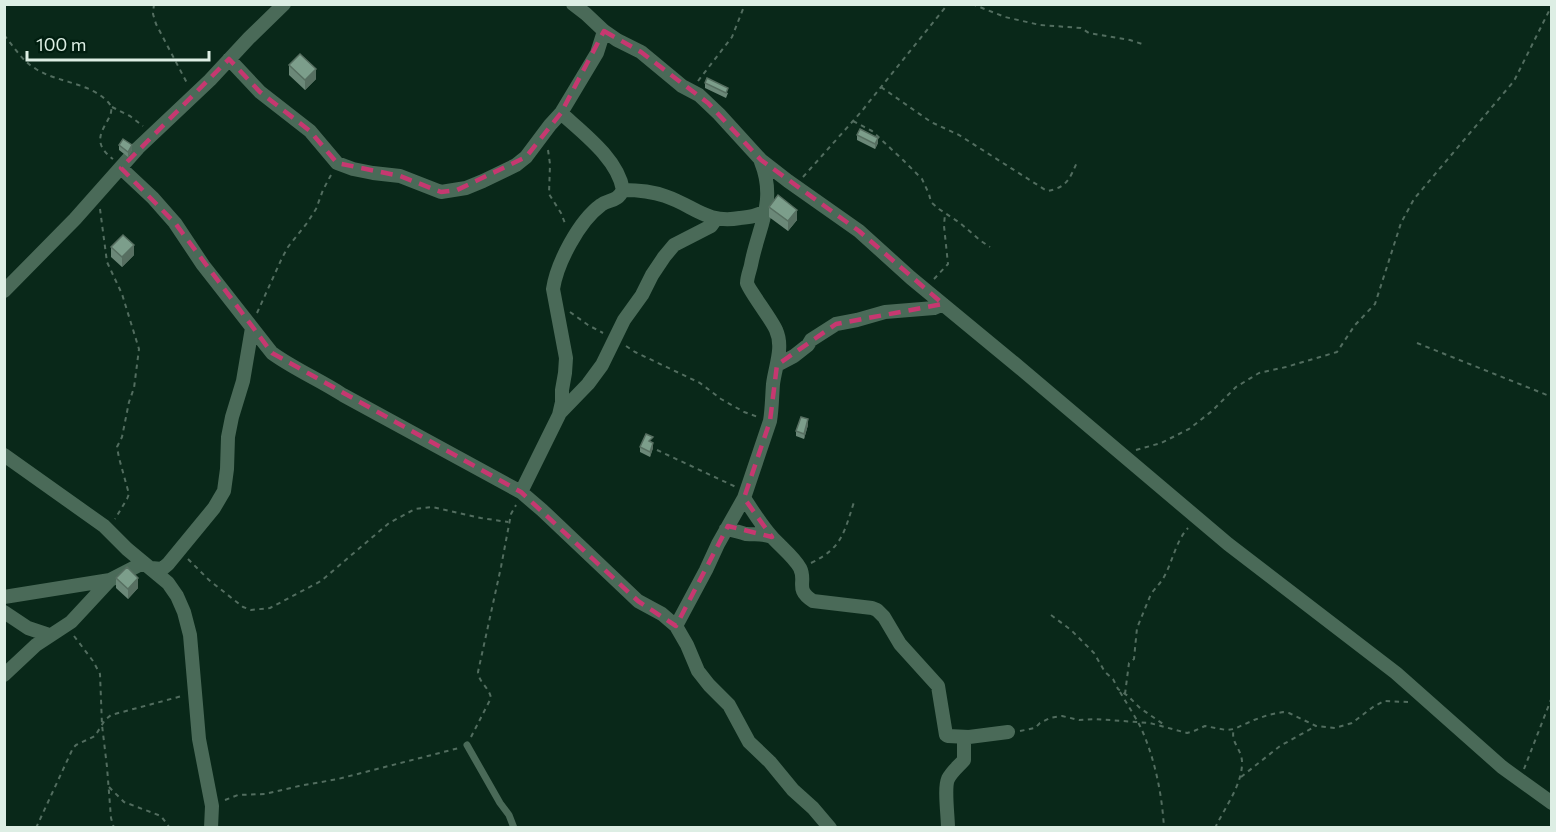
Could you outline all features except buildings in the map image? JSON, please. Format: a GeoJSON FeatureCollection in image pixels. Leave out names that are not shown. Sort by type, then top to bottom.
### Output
{"type":"FeatureCollection","features":[{"type":"Feature","properties":{"kind":"street"},"geometry":{"type":"LineString","coordinates":[[4,291],[75,219],[152,134],[284,4]]}},
{"type":"Feature","properties":{"kind":"street"},"geometry":{"type":"LineString","coordinates":[[573,4],[604,32],[646,56],[672,79],[699,95],[761,160],[859,231],[1201,521],[1396,673],[1502,767],[1551,803]]}},
{"type":"Feature","properties":{"kind":"street"},"geometry":{"type":"LineString","coordinates":[[229,59],[260,92],[310,131],[337,163],[353,169],[400,176],[441,192],[447,192],[483,181],[516,165],[526,157],[561,113],[597,53],[604,32]]}},
{"type":"Feature","properties":{"kind":"street"},"geometry":{"type":"LineString","coordinates":[[525,495],[559,415],[562,402],[566,358],[554,294],[555,278],[570,245],[590,215],[601,205],[618,198],[623,190],[620,176],[603,153],[561,113]]}},
{"type":"Feature","properties":{"kind":"street"},"geometry":{"type":"LineString","coordinates":[[676,626],[717,544],[735,517],[745,495],[770,421],[777,365],[778,334],[747,283],[766,210],[767,176],[761,160]]}},
{"type":"Feature","properties":{"kind":"street"},"geometry":{"type":"LineString","coordinates":[[121,168],[153,198],[175,223],[202,265],[272,353],[373,412],[525,495],[638,601],[662,614],[676,626],[698,671],[729,705],[749,742],[830,828]]}},
{"type":"Feature","properties":{"kind":"street"},"geometry":{"type":"LineString","coordinates":[[623,190],[650,191],[668,196],[716,219],[730,221],[759,215],[766,210]]}},
{"type":"Feature","properties":{"kind":"street"},"geometry":{"type":"LineString","coordinates":[[559,415],[602,365],[624,320],[669,251],[674,245],[711,226],[716,219]]}},
{"type":"Feature","properties":{"kind":"street"},"geometry":{"type":"LineString","coordinates":[[777,365],[794,356],[811,340],[836,324],[885,312],[934,308],[943,304]]}},
{"type":"Feature","properties":{"kind":"street"},"geometry":{"type":"LineString","coordinates":[[4,597],[110,580],[147,566],[162,569],[179,551],[214,508],[224,491],[228,437],[243,381],[252,328]]}},
{"type":"Feature","properties":{"kind":"street"},"geometry":{"type":"LineString","coordinates":[[4,455],[109,530],[168,583],[177,596],[184,612],[189,635],[199,739],[212,806],[211,828]]}},
{"type":"Feature","properties":{"kind":"street"},"geometry":{"type":"LineString","coordinates":[[745,495],[771,537],[800,568],[803,592],[813,601],[872,608],[884,617],[900,644],[938,686],[946,735],[964,737],[1008,732]]}},
{"type":"Feature","properties":{"kind":"street"},"geometry":{"type":"LineString","coordinates":[[726,529],[750,534],[763,533],[771,537]]}},
{"type":"Feature","properties":{"kind":"street"},"geometry":{"type":"LineString","coordinates":[[4,675],[36,645],[71,622],[110,580]]}},
{"type":"Feature","properties":{"kind":"street"},"geometry":{"type":"LineString","coordinates":[[4,612],[28,628],[49,635]]}},
{"type":"Feature","properties":{"kind":"street"},"geometry":{"type":"LineString","coordinates":[[948,828],[946,787],[952,772],[964,760],[964,737]]}},
{"type":"Feature","properties":{"kind":"lane"},"geometry":{"type":"LineString","coordinates":[[467,745],[509,815],[514,828]]}},
{"type":"Feature","properties":{"kind":"path"},"geometry":{"type":"LineString","coordinates":[[154,4],[153,14],[156,24],[194,95]]}},
{"type":"Feature","properties":{"kind":"path"},"geometry":{"type":"LineString","coordinates":[[691,91],[732,37],[745,4]]}},
{"type":"Feature","properties":{"kind":"path"},"geometry":{"type":"LineString","coordinates":[[795,186],[853,121],[948,4]]}},
{"type":"Feature","properties":{"kind":"path"},"geometry":{"type":"LineString","coordinates":[[972,4],[1005,17],[1040,25],[1081,28],[1089,33],[1145,45]]}},
{"type":"Feature","properties":{"kind":"path"},"geometry":{"type":"LineString","coordinates":[[1124,456],[1161,443],[1189,429],[1212,411],[1236,387],[1259,373],[1337,352],[1355,325],[1375,304],[1401,223],[1414,199],[1514,81],[1551,5]]}},
{"type":"Feature","properties":{"kind":"path"},"geometry":{"type":"LineString","coordinates":[[4,34],[19,54],[36,70],[95,93],[107,101],[111,107],[130,117],[152,134]]}},
{"type":"Feature","properties":{"kind":"path"},"geometry":{"type":"LineString","coordinates":[[881,87],[931,122],[959,135],[1047,191],[1059,189],[1070,177],[1078,160]]}},
{"type":"Feature","properties":{"kind":"path"},"geometry":{"type":"LineString","coordinates":[[111,107],[100,143],[121,168]]}},
{"type":"Feature","properties":{"kind":"path"},"geometry":{"type":"LineString","coordinates":[[853,121],[872,131],[922,179],[931,202],[990,247]]}},
{"type":"Feature","properties":{"kind":"path"},"geometry":{"type":"LineString","coordinates":[[541,137],[548,148],[549,194],[561,213],[570,245]]}},
{"type":"Feature","properties":{"kind":"path"},"geometry":{"type":"LineString","coordinates":[[252,328],[282,258],[316,209],[337,163]]}},
{"type":"Feature","properties":{"kind":"path"},"geometry":{"type":"LineString","coordinates":[[99,208],[107,262],[122,294],[139,350],[134,388],[122,437],[117,447],[129,494],[109,530]]}},
{"type":"Feature","properties":{"kind":"path"},"geometry":{"type":"LineString","coordinates":[[926,290],[948,264],[945,213]]}},
{"type":"Feature","properties":{"kind":"path"},"geometry":{"type":"LineString","coordinates":[[554,294],[563,306],[588,325],[635,352],[700,383],[721,399],[744,412],[770,421]]}},
{"type":"Feature","properties":{"kind":"path"},"geometry":{"type":"LineString","coordinates":[[1417,343],[1551,397]]}},
{"type":"Feature","properties":{"kind":"path"},"geometry":{"type":"LineString","coordinates":[[657,450],[745,495]]}},
{"type":"Feature","properties":{"kind":"path"},"geometry":{"type":"LineString","coordinates":[[212,806],[238,795],[265,794],[338,779],[467,745],[491,698],[491,694],[478,678],[478,672],[509,522],[514,507],[525,495]]}},
{"type":"Feature","properties":{"kind":"path"},"geometry":{"type":"LineString","coordinates":[[800,568],[834,549],[842,537],[854,502]]}},
{"type":"Feature","properties":{"kind":"path"},"geometry":{"type":"LineString","coordinates":[[179,551],[209,580],[243,607],[251,610],[270,608],[321,581],[389,523],[415,509],[432,507],[509,522]]}},
{"type":"Feature","properties":{"kind":"path"},"geometry":{"type":"LineString","coordinates":[[1125,694],[1129,663],[1134,659],[1137,628],[1151,594],[1166,574],[1182,535],[1188,528],[1201,521]]}},
{"type":"Feature","properties":{"kind":"path"},"geometry":{"type":"LineString","coordinates":[[1051,615],[1095,653],[1138,722],[1156,773],[1164,828]]}},
{"type":"Feature","properties":{"kind":"path"},"geometry":{"type":"LineString","coordinates":[[71,622],[74,636],[100,674],[102,725],[111,818],[114,828]]}},
{"type":"Feature","properties":{"kind":"path"},"geometry":{"type":"LineString","coordinates":[[1119,690],[1166,726]]}},
{"type":"Feature","properties":{"kind":"path"},"geometry":{"type":"LineString","coordinates":[[36,828],[73,748],[94,736],[105,720],[111,715],[194,693]]}},
{"type":"Feature","properties":{"kind":"path"},"geometry":{"type":"LineString","coordinates":[[1520,780],[1551,697]]}},
{"type":"Feature","properties":{"kind":"path"},"geometry":{"type":"LineString","coordinates":[[1008,732],[1035,728],[1050,718],[1062,716],[1079,720],[1150,723],[1187,733],[1205,726],[1226,730],[1234,729],[1276,713],[1289,713],[1316,726],[1335,728],[1352,723],[1384,701],[1413,702]]}},
{"type":"Feature","properties":{"kind":"path"},"geometry":{"type":"LineString","coordinates":[[1240,778],[1280,746],[1316,726]]}},
{"type":"Feature","properties":{"kind":"path"},"geometry":{"type":"LineString","coordinates":[[1215,828],[1240,778],[1242,758],[1232,735],[1234,729]]}},
{"type":"Feature","properties":{"kind":"path"},"geometry":{"type":"LineString","coordinates":[[109,787],[124,802],[161,816],[170,828]]}},
{"type":"Feature","properties":{"kind":"highlighted area"},"geometry":{"type":"Polygon","coordinates":[[[604,31],[641,52],[708,103],[761,160],[859,231],[943,304],[836,324],[777,365],[770,421],[744,498],[772,537],[728,526],[676,626],[638,601],[521,492],[272,353],[175,223],[121,168],[229,59],[260,92],[310,131],[337,163],[400,176],[441,192],[457,190],[526,157],[561,113],[604,31]]]}}]}
